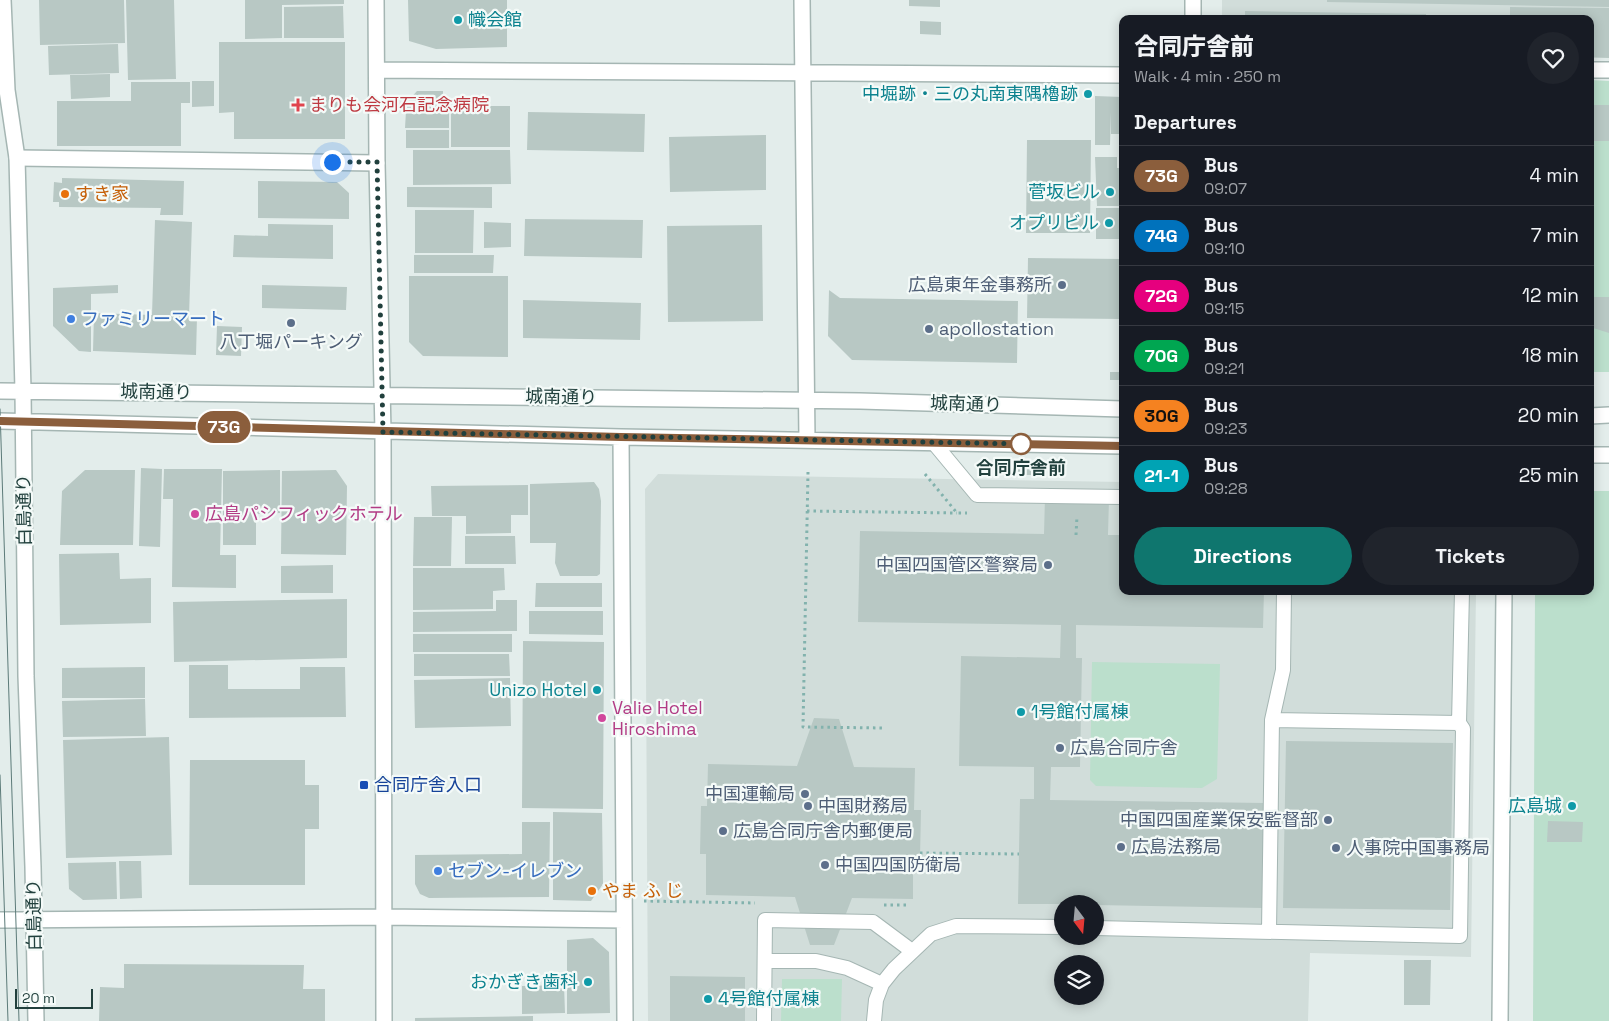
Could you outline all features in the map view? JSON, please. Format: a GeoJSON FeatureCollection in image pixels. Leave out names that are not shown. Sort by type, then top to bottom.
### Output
{"type":"FeatureCollection","features":[{"type":"Feature","properties":{"kind":"street","name":"白島通り"},"geometry":{"type":"LineString","coordinates":[[3,0],[7,90],[17,158],[23,390],[26,676],[35,920],[36,1021]]}},
{"type":"Feature","properties":{"kind":"street"},"geometry":{"type":"LineString","coordinates":[[376,0],[377,162],[383,432],[382,917],[384,1021]]}},
{"type":"Feature","properties":{"kind":"street"},"geometry":{"type":"LineString","coordinates":[[802,0],[807,440]]}},
{"type":"Feature","properties":{"kind":"street"},"geometry":{"type":"LineString","coordinates":[[1193,0],[1193,15]]}},
{"type":"Feature","properties":{"kind":"street"},"geometry":{"type":"LineString","coordinates":[[377,70],[1119,75]]}},
{"type":"Feature","properties":{"kind":"street"},"geometry":{"type":"LineString","coordinates":[[1594,70],[1609,70]]}},
{"type":"Feature","properties":{"kind":"street"},"geometry":{"type":"LineString","coordinates":[[17,158],[377,162]]}},
{"type":"Feature","properties":{"kind":"street","name":"城南通り"},"geometry":{"type":"LineString","coordinates":[[0,390],[807,400],[1119,408]]}},
{"type":"Feature","properties":{"kind":"street"},"geometry":{"type":"LineString","coordinates":[[1594,416],[1609,415]]}},
{"type":"Feature","properties":{"kind":"street","name":"城南通り"},"geometry":{"type":"LineString","coordinates":[[0,421],[383,432],[1119,446]]}},
{"type":"Feature","properties":{"kind":"street"},"geometry":{"type":"LineString","coordinates":[[621,437],[625,1021]]}},
{"type":"Feature","properties":{"kind":"street"},"geometry":{"type":"LineString","coordinates":[[1594,455],[1609,455]]}},
{"type":"Feature","properties":{"kind":"street"},"geometry":{"type":"LineString","coordinates":[[1500,1021],[1504,595]]}},
{"type":"Feature","properties":{"kind":"street"},"geometry":{"type":"LineString","coordinates":[[0,920],[382,917],[624,920]]}},
{"type":"Feature","properties":{"kind":"lane"},"geometry":{"type":"LineString","coordinates":[[934,442],[977,495],[1119,497]]}},
{"type":"Feature","properties":{"kind":"lane"},"geometry":{"type":"LineString","coordinates":[[1269,931],[1272,720],[1283,670],[1284,595]]}},
{"type":"Feature","properties":{"kind":"lane"},"geometry":{"type":"LineString","coordinates":[[1104,928],[1460,936],[1463,729],[1459,723],[1462,595]]}},
{"type":"Feature","properties":{"kind":"lane"},"geometry":{"type":"LineString","coordinates":[[1272,720],[1459,723]]}},
{"type":"Feature","properties":{"kind":"lane"},"geometry":{"type":"LineString","coordinates":[[764,1021],[765,920],[873,922],[912,952]]}},
{"type":"Feature","properties":{"kind":"lane"},"geometry":{"type":"LineString","coordinates":[[874,1021],[876,1000],[882,984],[931,934],[956,926],[1054,927]]}},
{"type":"Feature","properties":{"kind":"lane"},"geometry":{"type":"LineString","coordinates":[[765,961],[816,961],[847,968],[882,984]]}},
{"type":"Feature","properties":{"kind":"path"},"geometry":{"type":"LineString","coordinates":[[808,472],[803,727],[884,728]]}},
{"type":"Feature","properties":{"kind":"path"},"geometry":{"type":"LineString","coordinates":[[807,511],[958,513]]}},
{"type":"Feature","properties":{"kind":"path"},"geometry":{"type":"LineString","coordinates":[[1076,535],[1077,515]]}},
{"type":"Feature","properties":{"kind":"path"},"geometry":{"type":"LineString","coordinates":[[920,853],[1019,854]]}},
{"type":"Feature","properties":{"kind":"shaded area"},"geometry":{"type":"Polygon","coordinates":[[[1222,0],[1609,0],[1609,58],[1594,58],[1594,15],[1222,15],[1222,0]]]}},
{"type":"Feature","properties":{"kind":"shaded area","name":"広島合同庁舎"},"geometry":{"type":"Polygon","coordinates":[[[658,474],[1119,482],[1119,595],[1476,595],[1471,957],[1310,953],[1308,1021],[648,1021],[645,489],[658,474]]]}},
{"type":"Feature","properties":{"kind":"green space"},"geometry":{"type":"Polygon","coordinates":[[[1594,80],[1609,81],[1609,372],[1594,372],[1594,80]]]}},
{"type":"Feature","properties":{"kind":"green space","name":"広島城"},"geometry":{"type":"Polygon","coordinates":[[[1594,491],[1609,491],[1609,1021],[1533,1021],[1535,595],[1594,595],[1594,491]]]}},
{"type":"Feature","properties":{"kind":"green space"},"geometry":{"type":"Polygon","coordinates":[[[1092,662],[1220,664],[1217,779],[1202,788],[1096,786],[1090,780],[1092,662]]]}},
{"type":"Feature","properties":{"kind":"green space"},"geometry":{"type":"Polygon","coordinates":[[[782,979],[842,979],[841,1021],[781,1021],[782,979]]]}},
{"type":"Feature","properties":{"kind":"building"},"geometry":{"type":"Polygon","coordinates":[[[39,0],[124,0],[125,43],[40,45],[39,0]]]}},
{"type":"Feature","properties":{"kind":"building"},"geometry":{"type":"Polygon","coordinates":[[[126,0],[174,0],[176,79],[128,80],[126,0]]]}},
{"type":"Feature","properties":{"kind":"building"},"geometry":{"type":"Polygon","coordinates":[[[245,0],[344,0],[344,4],[282,5],[282,38],[245,39],[245,0]]]}},
{"type":"Feature","properties":{"kind":"building","name":"幟会館"},"geometry":{"type":"Polygon","coordinates":[[[408,0],[507,0],[507,47],[436,49],[409,41],[408,0]]]}},
{"type":"Feature","properties":{"kind":"building"},"geometry":{"type":"Polygon","coordinates":[[[909,0],[940,0],[940,7],[909,6],[909,0]]]}},
{"type":"Feature","properties":{"kind":"building"},"geometry":{"type":"Polygon","coordinates":[[[1327,0],[1609,0],[1609,7],[1327,2],[1327,0]]]}},
{"type":"Feature","properties":{"kind":"building"},"geometry":{"type":"Polygon","coordinates":[[[343,6],[344,38],[284,38],[284,7],[343,6]]]}},
{"type":"Feature","properties":{"kind":"building"},"geometry":{"type":"Polygon","coordinates":[[[1510,7],[1609,8],[1609,58],[1594,57],[1594,15],[1510,15],[1510,7]]]}},
{"type":"Feature","properties":{"kind":"building"},"geometry":{"type":"Polygon","coordinates":[[[1245,11],[1426,14],[1426,15],[1245,15],[1245,11]]]}},
{"type":"Feature","properties":{"kind":"building"},"geometry":{"type":"Polygon","coordinates":[[[920,21],[941,22],[941,35],[920,34],[920,21]]]}},
{"type":"Feature","properties":{"kind":"building"},"geometry":{"type":"Polygon","coordinates":[[[219,42],[345,42],[345,139],[234,139],[234,112],[219,113],[219,42]]]}},
{"type":"Feature","properties":{"kind":"building"},"geometry":{"type":"Polygon","coordinates":[[[118,44],[119,73],[49,75],[48,46],[118,44]]]}},
{"type":"Feature","properties":{"kind":"building"},"geometry":{"type":"Polygon","coordinates":[[[110,74],[110,97],[71,99],[70,75],[110,74]]]}},
{"type":"Feature","properties":{"kind":"building"},"geometry":{"type":"Polygon","coordinates":[[[192,81],[214,81],[214,106],[192,107],[192,81]]]}},
{"type":"Feature","properties":{"kind":"building"},"geometry":{"type":"Polygon","coordinates":[[[131,82],[190,82],[190,103],[181,103],[181,146],[57,146],[57,101],[131,101],[131,82]]]}},
{"type":"Feature","properties":{"kind":"building"},"geometry":{"type":"Polygon","coordinates":[[[417,91],[443,91],[443,111],[406,110],[406,103],[417,91]]]}},
{"type":"Feature","properties":{"kind":"building"},"geometry":{"type":"Polygon","coordinates":[[[1095,96],[1119,97],[1119,134],[1111,134],[1111,112],[1110,145],[1095,145],[1095,96]]]}},
{"type":"Feature","properties":{"kind":"building"},"geometry":{"type":"Polygon","coordinates":[[[1594,105],[1609,105],[1609,141],[1594,141],[1594,105]]]}},
{"type":"Feature","properties":{"kind":"building"},"geometry":{"type":"Polygon","coordinates":[[[451,106],[510,106],[510,147],[451,147],[451,106]]]}},
{"type":"Feature","properties":{"kind":"building"},"geometry":{"type":"Polygon","coordinates":[[[406,111],[449,112],[449,128],[405,128],[406,111]]]}},
{"type":"Feature","properties":{"kind":"building"},"geometry":{"type":"Polygon","coordinates":[[[528,112],[645,114],[644,152],[527,150],[528,112]]]}},
{"type":"Feature","properties":{"kind":"building"},"geometry":{"type":"Polygon","coordinates":[[[406,130],[449,130],[449,148],[406,148],[406,130]]]}},
{"type":"Feature","properties":{"kind":"building"},"geometry":{"type":"Polygon","coordinates":[[[766,135],[766,190],[670,192],[669,137],[766,135]]]}},
{"type":"Feature","properties":{"kind":"building"},"geometry":{"type":"Polygon","coordinates":[[[1027,140],[1091,140],[1090,233],[1026,233],[1027,140]]]}},
{"type":"Feature","properties":{"kind":"building"},"geometry":{"type":"Polygon","coordinates":[[[413,150],[510,150],[511,184],[413,185],[413,150]]]}},
{"type":"Feature","properties":{"kind":"building","name":"菅坂ビル"},"geometry":{"type":"Polygon","coordinates":[[[1095,157],[1117,157],[1117,168],[1119,168],[1119,206],[1097,206],[1095,157]]]}},
{"type":"Feature","properties":{"kind":"building"},"geometry":{"type":"Polygon","coordinates":[[[62,178],[184,181],[183,215],[160,215],[161,208],[59,207],[59,202],[53,202],[54,182],[62,183],[62,178]]]}},
{"type":"Feature","properties":{"kind":"building"},"geometry":{"type":"Polygon","coordinates":[[[258,181],[337,182],[349,193],[349,219],[258,218],[258,181]]]}},
{"type":"Feature","properties":{"kind":"building"},"geometry":{"type":"Polygon","coordinates":[[[407,187],[492,187],[492,208],[407,207],[407,187]]]}},
{"type":"Feature","properties":{"kind":"building","name":"オプリビル"},"geometry":{"type":"Polygon","coordinates":[[[1096,208],[1119,208],[1119,239],[1096,239],[1096,208]]]}},
{"type":"Feature","properties":{"kind":"building"},"geometry":{"type":"Polygon","coordinates":[[[415,210],[474,210],[473,253],[415,253],[415,210]]]}},
{"type":"Feature","properties":{"kind":"building"},"geometry":{"type":"Polygon","coordinates":[[[525,219],[643,220],[642,258],[524,256],[525,219]]]}},
{"type":"Feature","properties":{"kind":"building"},"geometry":{"type":"Polygon","coordinates":[[[155,220],[192,222],[189,317],[197,317],[196,355],[93,351],[94,313],[152,315],[155,220]]]}},
{"type":"Feature","properties":{"kind":"building"},"geometry":{"type":"Polygon","coordinates":[[[484,222],[511,223],[511,247],[484,248],[484,222]]]}},
{"type":"Feature","properties":{"kind":"building"},"geometry":{"type":"Polygon","coordinates":[[[268,224],[333,225],[333,259],[233,257],[234,235],[268,236],[268,224]]]}},
{"type":"Feature","properties":{"kind":"building"},"geometry":{"type":"Polygon","coordinates":[[[762,225],[763,321],[668,322],[667,226],[762,225]]]}},
{"type":"Feature","properties":{"kind":"building"},"geometry":{"type":"Polygon","coordinates":[[[414,255],[494,255],[493,273],[414,273],[414,255]]]}},
{"type":"Feature","properties":{"kind":"building"},"geometry":{"type":"Polygon","coordinates":[[[1028,258],[1119,259],[1119,319],[1027,318],[1028,258]]]}},
{"type":"Feature","properties":{"kind":"building"},"geometry":{"type":"Polygon","coordinates":[[[409,276],[508,276],[508,357],[423,356],[409,342],[409,276]]]}},
{"type":"Feature","properties":{"kind":"building"},"geometry":{"type":"Polygon","coordinates":[[[118,285],[118,293],[91,294],[91,352],[79,351],[53,326],[53,288],[118,285]]]}},
{"type":"Feature","properties":{"kind":"building"},"geometry":{"type":"Polygon","coordinates":[[[262,285],[347,287],[346,310],[262,308],[262,285]]]}},
{"type":"Feature","properties":{"kind":"building"},"geometry":{"type":"Polygon","coordinates":[[[829,290],[840,298],[1018,301],[1017,363],[852,360],[828,336],[829,290]]]}},
{"type":"Feature","properties":{"kind":"building"},"geometry":{"type":"Polygon","coordinates":[[[1594,297],[1609,297],[1609,333],[1594,328],[1594,297]]]}},
{"type":"Feature","properties":{"kind":"building"},"geometry":{"type":"Polygon","coordinates":[[[523,300],[641,303],[640,340],[523,338],[523,300]]]}},
{"type":"Feature","properties":{"kind":"building"},"geometry":{"type":"Polygon","coordinates":[[[217,326],[242,327],[241,356],[216,355],[217,326]]]}},
{"type":"Feature","properties":{"kind":"building"},"geometry":{"type":"Polygon","coordinates":[[[1110,372],[1119,372],[1119,380],[1110,380],[1110,372]]]}},
{"type":"Feature","properties":{"kind":"building"},"geometry":{"type":"Polygon","coordinates":[[[141,468],[162,469],[160,547],[139,546],[141,468]]]}},
{"type":"Feature","properties":{"kind":"building"},"geometry":{"type":"Polygon","coordinates":[[[1016,468],[1031,468],[1031,475],[1015,475],[1016,468]]]}},
{"type":"Feature","properties":{"kind":"building"},"geometry":{"type":"Polygon","coordinates":[[[164,469],[222,469],[220,555],[236,555],[236,588],[172,587],[173,499],[163,499],[164,469]]]}},
{"type":"Feature","properties":{"kind":"building"},"geometry":{"type":"Polygon","coordinates":[[[85,470],[135,470],[133,545],[60,545],[62,491],[85,470]]]}},
{"type":"Feature","properties":{"kind":"building"},"geometry":{"type":"Polygon","coordinates":[[[280,470],[280,513],[256,514],[256,545],[223,545],[223,471],[280,470]]]}},
{"type":"Feature","properties":{"kind":"building"},"geometry":{"type":"Polygon","coordinates":[[[336,470],[347,486],[346,555],[281,554],[282,471],[336,470]]]}},
{"type":"Feature","properties":{"kind":"building"},"geometry":{"type":"Polygon","coordinates":[[[594,482],[599,489],[601,501],[600,574],[597,576],[560,576],[555,563],[556,543],[530,543],[530,484],[594,482]]]}},
{"type":"Feature","properties":{"kind":"building"},"geometry":{"type":"Polygon","coordinates":[[[528,485],[528,515],[511,515],[511,533],[466,534],[466,516],[432,516],[431,486],[528,485]]]}},
{"type":"Feature","properties":{"kind":"building"},"geometry":{"type":"Polygon","coordinates":[[[1045,497],[1109,498],[1108,535],[1119,535],[1119,595],[1264,595],[1263,628],[1076,625],[1076,658],[1082,658],[1080,767],[1051,767],[1050,800],[1265,803],[1263,908],[1104,905],[1104,895],[1054,895],[1054,904],[1018,904],[1020,799],[1034,799],[1034,767],[959,766],[961,656],[1060,658],[1061,625],[858,622],[860,531],[1044,534],[1045,497]]]}},
{"type":"Feature","properties":{"kind":"building"},"geometry":{"type":"Polygon","coordinates":[[[414,517],[452,517],[451,566],[413,566],[414,517]]]}},
{"type":"Feature","properties":{"kind":"building"},"geometry":{"type":"Polygon","coordinates":[[[465,536],[515,536],[516,564],[465,564],[465,536]]]}},
{"type":"Feature","properties":{"kind":"building"},"geometry":{"type":"Polygon","coordinates":[[[119,553],[120,579],[151,578],[151,623],[60,625],[59,554],[119,553]]]}},
{"type":"Feature","properties":{"kind":"building"},"geometry":{"type":"Polygon","coordinates":[[[333,565],[333,593],[281,593],[281,566],[333,565]]]}},
{"type":"Feature","properties":{"kind":"building"},"geometry":{"type":"Polygon","coordinates":[[[413,568],[504,568],[505,590],[493,591],[493,609],[413,610],[413,568]]]}},
{"type":"Feature","properties":{"kind":"building"},"geometry":{"type":"Polygon","coordinates":[[[536,583],[602,583],[602,607],[535,607],[536,583]]]}},
{"type":"Feature","properties":{"kind":"building"},"geometry":{"type":"Polygon","coordinates":[[[347,599],[347,658],[174,662],[173,602],[347,599]]]}},
{"type":"Feature","properties":{"kind":"building"},"geometry":{"type":"Polygon","coordinates":[[[496,600],[517,600],[517,631],[413,632],[413,612],[496,611],[496,600]]]}},
{"type":"Feature","properties":{"kind":"building"},"geometry":{"type":"Polygon","coordinates":[[[529,611],[603,611],[603,635],[529,634],[529,611]]]}},
{"type":"Feature","properties":{"kind":"building"},"geometry":{"type":"Polygon","coordinates":[[[413,634],[512,634],[512,652],[413,652],[413,634]]]}},
{"type":"Feature","properties":{"kind":"building"},"geometry":{"type":"Polygon","coordinates":[[[523,641],[604,642],[603,809],[522,808],[523,641]]]}},
{"type":"Feature","properties":{"kind":"building"},"geometry":{"type":"Polygon","coordinates":[[[414,654],[509,654],[510,676],[414,676],[414,654]]]}},
{"type":"Feature","properties":{"kind":"building"},"geometry":{"type":"Polygon","coordinates":[[[189,665],[228,665],[228,689],[300,689],[300,667],[345,667],[346,717],[189,718],[189,665]]]}},
{"type":"Feature","properties":{"kind":"building"},"geometry":{"type":"Polygon","coordinates":[[[145,667],[145,698],[62,698],[62,668],[145,667]]]}},
{"type":"Feature","properties":{"kind":"building"},"geometry":{"type":"Polygon","coordinates":[[[510,678],[511,726],[415,728],[414,680],[510,678]]]}},
{"type":"Feature","properties":{"kind":"building"},"geometry":{"type":"Polygon","coordinates":[[[145,699],[146,736],[63,737],[62,701],[145,699]]]}},
{"type":"Feature","properties":{"kind":"building"},"geometry":{"type":"Polygon","coordinates":[[[814,718],[839,719],[854,767],[915,768],[914,810],[921,810],[920,858],[913,858],[913,899],[852,898],[834,945],[810,945],[795,897],[706,895],[706,854],[700,854],[701,806],[707,806],[708,764],[797,766],[814,718]]]}},
{"type":"Feature","properties":{"kind":"building"},"geometry":{"type":"Polygon","coordinates":[[[169,737],[172,855],[66,858],[63,740],[169,737]]]}},
{"type":"Feature","properties":{"kind":"building"},"geometry":{"type":"Polygon","coordinates":[[[1286,741],[1453,743],[1450,910],[1283,908],[1286,741]]]}},
{"type":"Feature","properties":{"kind":"building"},"geometry":{"type":"Polygon","coordinates":[[[190,760],[305,760],[305,785],[319,785],[319,829],[305,829],[305,885],[189,885],[190,760]]]}},
{"type":"Feature","properties":{"kind":"building"},"geometry":{"type":"Polygon","coordinates":[[[553,812],[602,813],[603,884],[591,901],[553,900],[553,812]]]}},
{"type":"Feature","properties":{"kind":"building"},"geometry":{"type":"Polygon","coordinates":[[[1548,821],[1583,822],[1582,842],[1547,842],[1548,821]]]}},
{"type":"Feature","properties":{"kind":"building"},"geometry":{"type":"Polygon","coordinates":[[[522,822],[550,822],[549,897],[429,898],[420,894],[415,884],[415,855],[522,854],[522,822]]]}},
{"type":"Feature","properties":{"kind":"building"},"geometry":{"type":"Polygon","coordinates":[[[119,861],[141,861],[142,898],[120,899],[119,861]]]}},
{"type":"Feature","properties":{"kind":"building"},"geometry":{"type":"Polygon","coordinates":[[[116,862],[117,899],[83,900],[69,889],[68,863],[116,862]]]}},
{"type":"Feature","properties":{"kind":"building","name":"おかぎき歯科"},"geometry":{"type":"Polygon","coordinates":[[[593,938],[609,952],[610,1013],[567,1014],[567,940],[593,938]]]}},
{"type":"Feature","properties":{"kind":"building"},"geometry":{"type":"Polygon","coordinates":[[[1404,960],[1431,960],[1430,1005],[1404,1005],[1404,960]]]}},
{"type":"Feature","properties":{"kind":"building"},"geometry":{"type":"Polygon","coordinates":[[[124,964],[304,965],[303,989],[325,989],[325,1021],[99,1021],[100,987],[124,988],[124,964]]]}},
{"type":"Feature","properties":{"kind":"building","name":"4号館付属棟"},"geometry":{"type":"Polygon","coordinates":[[[670,976],[745,977],[745,1021],[670,1021],[670,976]]]}},
{"type":"Feature","properties":{"kind":"building"},"geometry":{"type":"Polygon","coordinates":[[[564,985],[565,1013],[522,1014],[522,986],[564,985]]]}},
{"type":"Feature","properties":{"kind":"building"},"geometry":{"type":"Polygon","coordinates":[[[533,1016],[533,1021],[415,1021],[415,1018],[533,1016]]]}},
{"type":"Feature","properties":{"kind":"tram line"},"geometry":{"type":"LineString","coordinates":[[0,409],[19,1021]]}},
{"type":"Feature","properties":{"kind":"tram line"},"geometry":{"type":"LineString","coordinates":[[0,775],[8,1021]]}},
{"type":"Feature","properties":{"kind":"bus line","name":"73G"},"geometry":{"type":"LineString","coordinates":[[0,421],[383,432],[1119,446]]}},
{"type":"Feature","properties":{"kind":"place","name":"幟会館"},"geometry":{"type":"Point","coordinates":[458,20]}},
{"type":"Feature","properties":{"kind":"place","name":"中堀跡・三の丸南東隅櫓跡"},"geometry":{"type":"Point","coordinates":[1088,94]}},
{"type":"Feature","properties":{"kind":"place","name":"まりも会河石記念病院"},"geometry":{"type":"Point","coordinates":[298,105]}},
{"type":"Feature","properties":{"kind":"place","name":"菅坂ビル"},"geometry":{"type":"Point","coordinates":[1110,192]}},
{"type":"Feature","properties":{"kind":"place","name":"すき家"},"geometry":{"type":"Point","coordinates":[65,194]}},
{"type":"Feature","properties":{"kind":"place","name":"オプリビル"},"geometry":{"type":"Point","coordinates":[1109,223]}},
{"type":"Feature","properties":{"kind":"place","name":"広島東年金事務所"},"geometry":{"type":"Point","coordinates":[1062,285]}},
{"type":"Feature","properties":{"kind":"place","name":"ファミリーマート"},"geometry":{"type":"Point","coordinates":[71,319]}},
{"type":"Feature","properties":{"kind":"place","name":"八丁堀パーキング"},"geometry":{"type":"Point","coordinates":[291,323]}},
{"type":"Feature","properties":{"kind":"place","name":"apollostation"},"geometry":{"type":"Point","coordinates":[929,329]}},
{"type":"Feature","properties":{"kind":"place","name":"合同庁舎前"},"geometry":{"type":"Point","coordinates":[1021,444]}},
{"type":"Feature","properties":{"kind":"place","name":"広島パシフィックホテル"},"geometry":{"type":"Point","coordinates":[195,514]}},
{"type":"Feature","properties":{"kind":"place","name":"中国四国管区警察局"},"geometry":{"type":"Point","coordinates":[1048,565]}},
{"type":"Feature","properties":{"kind":"place","name":"Unizo Hotel"},"geometry":{"type":"Point","coordinates":[597,690]}},
{"type":"Feature","properties":{"kind":"place","name":"1号館付属棟"},"geometry":{"type":"Point","coordinates":[1021,712]}},
{"type":"Feature","properties":{"kind":"place","name":"Valie Hotel Hiroshima"},"geometry":{"type":"Point","coordinates":[602,718]}},
{"type":"Feature","properties":{"kind":"place","name":"広島合同庁舎"},"geometry":{"type":"Point","coordinates":[1060,748]}},
{"type":"Feature","properties":{"kind":"place","name":"合同庁舎入口"},"geometry":{"type":"Point","coordinates":[364,785]}},
{"type":"Feature","properties":{"kind":"place","name":"中国運輸局"},"geometry":{"type":"Point","coordinates":[805,794]}},
{"type":"Feature","properties":{"kind":"place","name":"中国財務局"},"geometry":{"type":"Point","coordinates":[808,806]}},
{"type":"Feature","properties":{"kind":"place","name":"広島城"},"geometry":{"type":"Point","coordinates":[1572,806]}},
{"type":"Feature","properties":{"kind":"place","name":"中国四国産業保安監督部"},"geometry":{"type":"Point","coordinates":[1328,820]}},
{"type":"Feature","properties":{"kind":"place","name":"広島合同庁舎内郵便局"},"geometry":{"type":"Point","coordinates":[723,831]}},
{"type":"Feature","properties":{"kind":"place","name":"広島法務局"},"geometry":{"type":"Point","coordinates":[1121,847]}},
{"type":"Feature","properties":{"kind":"place","name":"人事院中国事務局"},"geometry":{"type":"Point","coordinates":[1336,848]}},
{"type":"Feature","properties":{"kind":"place","name":"中国四国防衛局"},"geometry":{"type":"Point","coordinates":[825,865]}},
{"type":"Feature","properties":{"kind":"place","name":"セブン-イレブン"},"geometry":{"type":"Point","coordinates":[438,871]}},
{"type":"Feature","properties":{"kind":"place","name":"やま ふ じ"},"geometry":{"type":"Point","coordinates":[592,891]}},
{"type":"Feature","properties":{"kind":"place","name":"おかぎき歯科"},"geometry":{"type":"Point","coordinates":[588,982]}},
{"type":"Feature","properties":{"kind":"place","name":"4号館付属棟"},"geometry":{"type":"Point","coordinates":[708,999]}},
{"type":"Feature","properties":{"kind":"route"},"geometry":{"type":"LineString","coordinates":[[332,162],[377,162],[383,432],[1028,444],[1021,444]]}}]}
